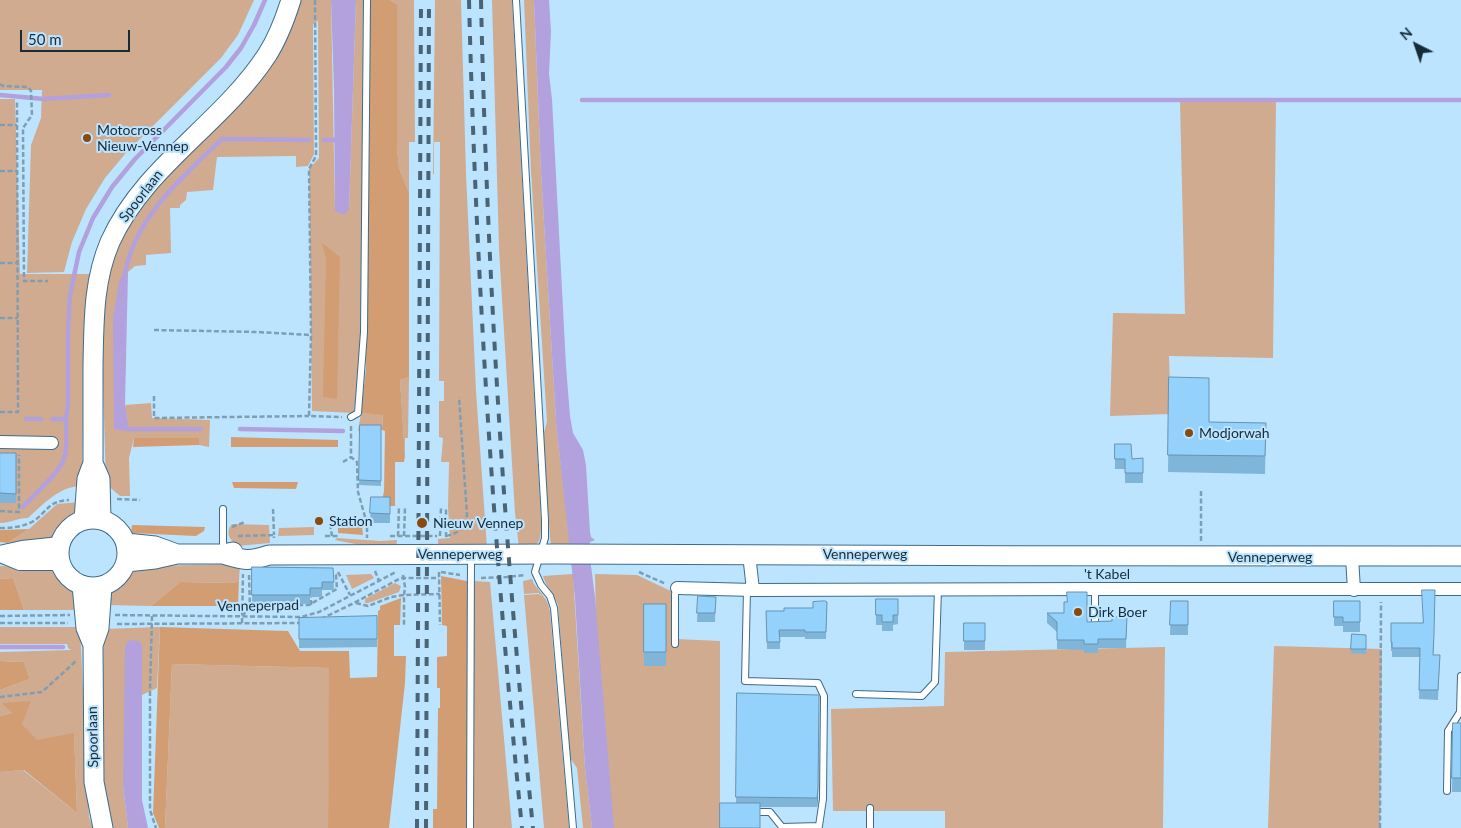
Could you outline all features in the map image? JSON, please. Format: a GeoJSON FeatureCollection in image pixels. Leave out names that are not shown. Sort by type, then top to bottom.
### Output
{"type":"FeatureCollection","features":[{"type":"Feature","properties":{"kind":"main road","name":"Spoorlaan"},"geometry":{"type":"LineString","coordinates":[[92,520],[87,479],[93,463],[94,310],[99,276],[110,243],[127,211],[156,174],[222,109],[255,72],[278,36],[291,0]]}},
{"type":"Feature","properties":{"kind":"main road"},"geometry":{"type":"LineString","coordinates":[[92,520],[112,524],[121,532],[126,543],[126,562],[121,573],[112,581],[102,586],[82,585],[68,576],[60,554],[63,537],[69,529],[76,524],[92,520]]}},
{"type":"Feature","properties":{"kind":"main road","name":"Venneperweg"},"geometry":{"type":"LineString","coordinates":[[126,543],[155,546],[177,554]]}},
{"type":"Feature","properties":{"kind":"main road","name":"Venneperweg"},"geometry":{"type":"LineString","coordinates":[[223,554],[249,567],[256,560],[269,555],[330,545],[471,554],[1201,557],[1461,556]]}},
{"type":"Feature","properties":{"kind":"main road","name":"Venneperweg"},"geometry":{"type":"LineString","coordinates":[[126,562],[155,560],[177,554],[223,554],[256,551],[269,555]]}},
{"type":"Feature","properties":{"kind":"main road","name":"Spoorlaan"},"geometry":{"type":"LineString","coordinates":[[82,585],[100,617]]}},
{"type":"Feature","properties":{"kind":"main road","name":"Spoorlaan"},"geometry":{"type":"LineString","coordinates":[[102,586],[100,617],[86,628],[84,648],[94,782],[103,828]]}},
{"type":"Feature","properties":{"kind":"street"},"geometry":{"type":"LineString","coordinates":[[0,442],[52,442]]}},
{"type":"Feature","properties":{"kind":"street"},"geometry":{"type":"LineString","coordinates":[[0,554],[22,549],[60,554]]}},
{"type":"Feature","properties":{"kind":"street"},"geometry":{"type":"LineString","coordinates":[[749,554],[750,590]]}},
{"type":"Feature","properties":{"kind":"street"},"geometry":{"type":"LineString","coordinates":[[1352,556],[1354,590]]}},
{"type":"Feature","properties":{"kind":"street","name":"'t Kabel"},"geometry":{"type":"LineString","coordinates":[[677,588],[750,590],[1095,588],[1461,590]]}},
{"type":"Feature","properties":{"kind":"lane"},"geometry":{"type":"LineString","coordinates":[[351,417],[358,413],[364,332],[367,0]]}},
{"type":"Feature","properties":{"kind":"lane"},"geometry":{"type":"LineString","coordinates":[[516,0],[545,520],[546,554],[535,572],[541,585],[550,596],[554,608],[573,828]]}},
{"type":"Feature","properties":{"kind":"lane"},"geometry":{"type":"LineString","coordinates":[[223,509],[223,554]]}},
{"type":"Feature","properties":{"kind":"lane"},"geometry":{"type":"LineString","coordinates":[[470,828],[471,554]]}},
{"type":"Feature","properties":{"kind":"lane"},"geometry":{"type":"LineString","coordinates":[[675,644],[674,594],[677,588]]}},
{"type":"Feature","properties":{"kind":"lane"},"geometry":{"type":"LineString","coordinates":[[1095,588],[1096,626]]}},
{"type":"Feature","properties":{"kind":"lane"},"geometry":{"type":"LineString","coordinates":[[856,694],[922,696],[935,682],[938,589]]}},
{"type":"Feature","properties":{"kind":"lane"},"geometry":{"type":"LineString","coordinates":[[741,812],[770,812],[782,827],[820,827],[823,799],[824,696],[818,683],[745,681],[750,590]]}},
{"type":"Feature","properties":{"kind":"lane"},"geometry":{"type":"LineString","coordinates":[[1446,791],[1448,731],[1460,712],[1461,676]]}},
{"type":"Feature","properties":{"kind":"lane"},"geometry":{"type":"LineString","coordinates":[[870,808],[870,828]]}},
{"type":"Feature","properties":{"kind":"path"},"geometry":{"type":"LineString","coordinates":[[308,416],[311,335],[309,169],[316,156],[315,0]]}},
{"type":"Feature","properties":{"kind":"path"},"geometry":{"type":"LineString","coordinates":[[0,84],[3,86],[28,87],[31,91],[32,115],[24,128],[24,281],[48,281]]}},
{"type":"Feature","properties":{"kind":"path"},"geometry":{"type":"LineString","coordinates":[[0,412],[18,412],[17,100]]}},
{"type":"Feature","properties":{"kind":"path"},"geometry":{"type":"LineString","coordinates":[[0,125],[17,125]]}},
{"type":"Feature","properties":{"kind":"path"},"geometry":{"type":"LineString","coordinates":[[0,171],[18,171]]}},
{"type":"Feature","properties":{"kind":"path"},"geometry":{"type":"LineString","coordinates":[[0,264],[18,263]]}},
{"type":"Feature","properties":{"kind":"path"},"geometry":{"type":"LineString","coordinates":[[0,318],[18,318]]}},
{"type":"Feature","properties":{"kind":"path"},"geometry":{"type":"LineString","coordinates":[[154,330],[311,335]]}},
{"type":"Feature","properties":{"kind":"path"},"geometry":{"type":"LineString","coordinates":[[154,396],[154,418],[351,417],[352,457],[357,462],[358,492],[367,524],[367,538]]}},
{"type":"Feature","properties":{"kind":"path"},"geometry":{"type":"LineString","coordinates":[[405,507],[404,538],[455,534],[466,524],[459,397]]}},
{"type":"Feature","properties":{"kind":"path"},"geometry":{"type":"LineString","coordinates":[[0,512],[19,512],[20,442]]}},
{"type":"Feature","properties":{"kind":"path"},"geometry":{"type":"LineString","coordinates":[[343,462],[352,457]]}},
{"type":"Feature","properties":{"kind":"path"},"geometry":{"type":"LineString","coordinates":[[1201,491],[1201,557]]}},
{"type":"Feature","properties":{"kind":"path"},"geometry":{"type":"LineString","coordinates":[[398,536],[399,506]]}},
{"type":"Feature","properties":{"kind":"path"},"geometry":{"type":"LineString","coordinates":[[440,536],[441,507]]}},
{"type":"Feature","properties":{"kind":"path"},"geometry":{"type":"LineString","coordinates":[[446,507],[446,536]]}},
{"type":"Feature","properties":{"kind":"path"},"geometry":{"type":"LineString","coordinates":[[273,509],[274,535]]}},
{"type":"Feature","properties":{"kind":"path"},"geometry":{"type":"LineString","coordinates":[[230,528],[245,522]]}},
{"type":"Feature","properties":{"kind":"path"},"geometry":{"type":"LineString","coordinates":[[330,524],[330,545],[350,595]]}},
{"type":"Feature","properties":{"kind":"path"},"geometry":{"type":"LineString","coordinates":[[350,524],[367,524]]}},
{"type":"Feature","properties":{"kind":"path"},"geometry":{"type":"LineString","coordinates":[[249,567],[250,609]]}},
{"type":"Feature","properties":{"kind":"path"},"geometry":{"type":"LineString","coordinates":[[242,623],[249,567]]}},
{"type":"Feature","properties":{"kind":"path"},"geometry":{"type":"LineString","coordinates":[[375,570],[379,581]]}},
{"type":"Feature","properties":{"kind":"path","name":"Venneperpad"},"geometry":{"type":"LineString","coordinates":[[0,616],[301,617],[319,612],[398,571]]}},
{"type":"Feature","properties":{"kind":"path"},"geometry":{"type":"LineString","coordinates":[[433,571],[489,578],[535,572]]}},
{"type":"Feature","properties":{"kind":"path"},"geometry":{"type":"LineString","coordinates":[[631,571],[640,572],[677,588]]}},
{"type":"Feature","properties":{"kind":"path"},"geometry":{"type":"LineString","coordinates":[[440,572],[440,625]]}},
{"type":"Feature","properties":{"kind":"path"},"geometry":{"type":"LineString","coordinates":[[243,616],[247,609],[262,606],[311,605],[337,589],[336,575],[330,575]]}},
{"type":"Feature","properties":{"kind":"path"},"geometry":{"type":"LineString","coordinates":[[315,621],[354,603],[403,576],[440,578]]}},
{"type":"Feature","properties":{"kind":"path"},"geometry":{"type":"LineString","coordinates":[[403,576],[404,625]]}},
{"type":"Feature","properties":{"kind":"path"},"geometry":{"type":"LineString","coordinates":[[1380,828],[1381,589]]}},
{"type":"Feature","properties":{"kind":"path"},"geometry":{"type":"LineString","coordinates":[[311,590],[311,605]]}},
{"type":"Feature","properties":{"kind":"path"},"geometry":{"type":"LineString","coordinates":[[323,590],[323,597]]}},
{"type":"Feature","properties":{"kind":"path"},"geometry":{"type":"LineString","coordinates":[[354,603],[368,606],[391,597],[440,594]]}},
{"type":"Feature","properties":{"kind":"path"},"geometry":{"type":"LineString","coordinates":[[262,598],[262,606]]}},
{"type":"Feature","properties":{"kind":"path"},"geometry":{"type":"LineString","coordinates":[[274,598],[274,606]]}},
{"type":"Feature","properties":{"kind":"path"},"geometry":{"type":"LineString","coordinates":[[287,598],[287,606]]}},
{"type":"Feature","properties":{"kind":"path"},"geometry":{"type":"LineString","coordinates":[[299,598],[299,606]]}},
{"type":"Feature","properties":{"kind":"path"},"geometry":{"type":"LineString","coordinates":[[152,616],[150,810],[156,828]]}},
{"type":"Feature","properties":{"kind":"path"},"geometry":{"type":"LineString","coordinates":[[100,617],[152,623],[303,624]]}},
{"type":"Feature","properties":{"kind":"path"},"geometry":{"type":"LineString","coordinates":[[0,622],[68,623]]}},
{"type":"Feature","properties":{"kind":"path"},"geometry":{"type":"LineString","coordinates":[[0,697],[42,692],[76,661],[84,648]]}},
{"type":"Feature","properties":{"kind":"shaded area","name":"Motocross Nieuw-Vennep"},"geometry":{"type":"Polygon","coordinates":[[[0,0],[254,0],[238,35],[221,58],[125,154],[105,178],[86,209],[72,242],[64,272],[27,273],[31,145],[41,118],[42,90],[0,90],[0,0]]]}},
{"type":"Feature","properties":{"kind":"shaded area"},"geometry":{"type":"Polygon","coordinates":[[[299,0],[331,0],[335,210],[349,209],[356,0],[363,0],[362,332],[354,413],[312,411],[309,169],[319,158],[318,21],[313,24],[314,154],[308,166],[296,167],[296,156],[217,157],[213,190],[187,192],[186,200],[180,205],[180,208],[170,208],[171,253],[146,255],[146,265],[135,266],[128,272],[113,318],[125,405],[151,403],[152,418],[210,420],[209,447],[199,445],[199,438],[134,438],[129,458],[130,496],[120,496],[106,484],[101,317],[109,272],[122,234],[166,177],[277,57],[297,11],[299,0]]]}},
{"type":"Feature","properties":{"kind":"shaded area"},"geometry":{"type":"Polygon","coordinates":[[[331,0],[356,0],[349,209],[345,214],[335,211],[331,0]]]}},
{"type":"Feature","properties":{"kind":"shaded area"},"geometry":{"type":"Polygon","coordinates":[[[368,0],[390,0],[397,4],[397,149],[399,168],[409,193],[409,377],[400,380],[405,456],[404,462],[395,462],[395,506],[381,506],[384,491],[385,431],[382,430],[383,415],[361,413],[366,369],[368,0]]]}},
{"type":"Feature","properties":{"kind":"shaded area"},"geometry":{"type":"Polygon","coordinates":[[[390,0],[414,0],[415,142],[409,142],[409,193],[399,168],[397,149],[397,4],[390,0]]]}},
{"type":"Feature","properties":{"kind":"shaded area"},"geometry":{"type":"Polygon","coordinates":[[[435,0],[461,0],[466,173],[476,391],[487,548],[438,547],[438,539],[450,538],[448,507],[449,462],[441,462],[443,438],[439,437],[439,401],[444,401],[444,381],[439,381],[440,142],[434,142],[433,174],[435,0]]]}},
{"type":"Feature","properties":{"kind":"shaded area"},"geometry":{"type":"Polygon","coordinates":[[[492,0],[512,0],[541,520],[539,542],[527,548],[519,548],[515,513],[499,249],[492,0]]]}},
{"type":"Feature","properties":{"kind":"shaded area"},"geometry":{"type":"Polygon","coordinates":[[[524,0],[534,0],[541,172],[556,422],[570,546],[552,549],[543,436],[547,422],[531,172],[524,0]]]}},
{"type":"Feature","properties":{"kind":"shaded area"},"geometry":{"type":"Polygon","coordinates":[[[534,0],[549,0],[551,31],[549,74],[552,99],[566,366],[570,416],[573,433],[583,450],[586,465],[590,532],[591,537],[595,540],[590,542],[589,550],[595,597],[614,828],[592,828],[585,768],[575,598],[556,422],[541,172],[534,0]]]}},
{"type":"Feature","properties":{"kind":"shaded area"},"geometry":{"type":"Polygon","coordinates":[[[0,99],[15,99],[20,274],[90,274],[84,354],[82,486],[59,492],[28,518],[0,523],[0,99]]]}},
{"type":"Feature","properties":{"kind":"shaded area"},"geometry":{"type":"Polygon","coordinates":[[[1276,101],[1273,358],[1169,356],[1171,414],[1110,416],[1113,313],[1185,314],[1180,102],[1276,101]]]}},
{"type":"Feature","properties":{"kind":"shaded area"},"geometry":{"type":"Polygon","coordinates":[[[322,243],[340,257],[337,399],[323,397],[326,259],[322,243]]]}},
{"type":"Feature","properties":{"kind":"shaded area"},"geometry":{"type":"Polygon","coordinates":[[[128,272],[125,405],[128,425],[124,431],[114,429],[113,318],[120,278],[128,272]]]}},
{"type":"Feature","properties":{"kind":"shaded area"},"geometry":{"type":"Polygon","coordinates":[[[409,377],[408,438],[405,438],[405,456],[400,380],[409,377]]]}},
{"type":"Feature","properties":{"kind":"shaded area"},"geometry":{"type":"Polygon","coordinates":[[[361,413],[383,414],[382,430],[358,431],[361,413]]]}},
{"type":"Feature","properties":{"kind":"shaded area"},"geometry":{"type":"Polygon","coordinates":[[[231,437],[338,440],[338,447],[231,447],[231,437]]]}},
{"type":"Feature","properties":{"kind":"shaded area"},"geometry":{"type":"Polygon","coordinates":[[[134,438],[199,438],[199,445],[133,447],[134,438]]]}},
{"type":"Feature","properties":{"kind":"shaded area"},"geometry":{"type":"Polygon","coordinates":[[[232,482],[298,482],[296,489],[234,488],[232,482]]]}},
{"type":"Feature","properties":{"kind":"shaded area"},"geometry":{"type":"Polygon","coordinates":[[[81,502],[75,519],[50,539],[8,543],[29,529],[57,504],[81,502]]]}},
{"type":"Feature","properties":{"kind":"shaded area"},"geometry":{"type":"Polygon","coordinates":[[[232,524],[269,525],[270,543],[237,546],[228,533],[232,524]]]}},
{"type":"Feature","properties":{"kind":"shaded area"},"geometry":{"type":"Polygon","coordinates":[[[132,525],[205,527],[204,531],[196,536],[131,533],[132,525]]]}},
{"type":"Feature","properties":{"kind":"shaded area"},"geometry":{"type":"Polygon","coordinates":[[[362,526],[363,535],[338,533],[338,528],[362,526]]]}},
{"type":"Feature","properties":{"kind":"shaded area"},"geometry":{"type":"Polygon","coordinates":[[[314,527],[314,535],[278,536],[279,528],[314,527]]]}},
{"type":"Feature","properties":{"kind":"shaded area"},"geometry":{"type":"Polygon","coordinates":[[[29,529],[8,543],[0,542],[0,530],[29,529]]]}},
{"type":"Feature","properties":{"kind":"shaded area"},"geometry":{"type":"Polygon","coordinates":[[[337,538],[380,541],[397,540],[396,548],[365,546],[335,540],[337,538]]]}},
{"type":"Feature","properties":{"kind":"shaded area"},"geometry":{"type":"Polygon","coordinates":[[[240,564],[239,581],[233,583],[180,582],[151,606],[107,605],[111,592],[129,574],[147,566],[240,564]]]}},
{"type":"Feature","properties":{"kind":"shaded area"},"geometry":{"type":"Polygon","coordinates":[[[0,566],[43,568],[54,572],[76,592],[79,610],[24,610],[13,578],[0,579],[0,566]]]}},
{"type":"Feature","properties":{"kind":"shaded area"},"geometry":{"type":"Polygon","coordinates":[[[371,574],[374,578],[352,589],[346,575],[371,574]]]}},
{"type":"Feature","properties":{"kind":"shaded area"},"geometry":{"type":"Polygon","coordinates":[[[573,574],[585,768],[592,828],[583,828],[577,768],[570,758],[558,605],[543,576],[573,574]]]}},
{"type":"Feature","properties":{"kind":"shaded area"},"geometry":{"type":"Polygon","coordinates":[[[595,574],[637,575],[673,592],[677,639],[720,641],[720,828],[607,828],[598,723],[595,574]]]}},
{"type":"Feature","properties":{"kind":"shaded area"},"geometry":{"type":"Polygon","coordinates":[[[441,576],[467,581],[467,828],[433,828],[433,809],[437,809],[438,708],[440,708],[440,688],[437,688],[437,657],[447,656],[447,626],[442,625],[441,576]]]}},
{"type":"Feature","properties":{"kind":"shaded area"},"geometry":{"type":"Polygon","coordinates":[[[13,578],[24,610],[0,610],[0,579],[13,578]]]}},
{"type":"Feature","properties":{"kind":"shaded area"},"geometry":{"type":"Polygon","coordinates":[[[532,579],[544,596],[538,593],[524,594],[523,581],[532,579]]]}},
{"type":"Feature","properties":{"kind":"shaded area"},"geometry":{"type":"Polygon","coordinates":[[[239,581],[238,606],[151,606],[180,582],[233,583],[239,581]]]}},
{"type":"Feature","properties":{"kind":"shaded area"},"geometry":{"type":"Polygon","coordinates":[[[475,581],[490,582],[512,828],[473,828],[473,586],[475,581]]]}},
{"type":"Feature","properties":{"kind":"shaded area"},"geometry":{"type":"Polygon","coordinates":[[[395,583],[401,586],[399,592],[365,603],[365,599],[395,583]]]}},
{"type":"Feature","properties":{"kind":"shaded area"},"geometry":{"type":"Polygon","coordinates":[[[538,594],[545,598],[550,612],[569,828],[544,828],[524,595],[538,594]]]}},
{"type":"Feature","properties":{"kind":"shaded area"},"geometry":{"type":"Polygon","coordinates":[[[401,598],[400,625],[394,625],[394,656],[406,656],[405,683],[389,828],[328,828],[329,668],[172,664],[165,828],[159,828],[153,813],[160,627],[288,631],[300,651],[349,651],[350,678],[377,677],[378,611],[380,606],[401,598]]]}},
{"type":"Feature","properties":{"kind":"shaded area"},"geometry":{"type":"Polygon","coordinates":[[[0,627],[80,627],[89,817],[93,828],[0,828],[0,772],[23,770],[77,813],[74,734],[37,741],[12,713],[0,716],[0,690],[30,679],[24,662],[0,661],[0,652],[71,650],[67,644],[0,644],[0,627]]]}},
{"type":"Feature","properties":{"kind":"shaded area"},"geometry":{"type":"Polygon","coordinates":[[[160,627],[157,688],[142,695],[142,644],[123,785],[128,828],[110,828],[101,789],[104,629],[160,627]]]}},
{"type":"Feature","properties":{"kind":"shaded area"},"geometry":{"type":"Polygon","coordinates":[[[129,640],[138,641],[142,644],[142,800],[148,828],[128,828],[123,785],[125,647],[129,640]]]}},
{"type":"Feature","properties":{"kind":"shaded area"},"geometry":{"type":"Polygon","coordinates":[[[1274,646],[1382,649],[1380,828],[1268,828],[1274,646]]]}},
{"type":"Feature","properties":{"kind":"shaded area"},"geometry":{"type":"Polygon","coordinates":[[[1165,647],[1163,828],[945,828],[945,811],[833,811],[831,709],[944,706],[945,652],[1165,647]]]}},
{"type":"Feature","properties":{"kind":"shaded area"},"geometry":{"type":"Polygon","coordinates":[[[0,661],[24,662],[30,679],[0,690],[0,661]]]}},
{"type":"Feature","properties":{"kind":"shaded area"},"geometry":{"type":"Polygon","coordinates":[[[172,664],[330,668],[328,828],[165,828],[172,664]]]}},
{"type":"Feature","properties":{"kind":"shaded area"},"geometry":{"type":"Polygon","coordinates":[[[31,701],[22,724],[37,740],[74,733],[77,813],[24,770],[0,772],[0,716],[12,713],[2,703],[31,701]]]}},
{"type":"Feature","properties":{"kind":"building"},"geometry":{"type":"Polygon","coordinates":[[[1169,377],[1209,378],[1209,422],[1266,423],[1265,456],[1168,455],[1169,377]]]}},
{"type":"Feature","properties":{"kind":"building"},"geometry":{"type":"Polygon","coordinates":[[[360,425],[381,425],[381,481],[359,480],[360,425]]]}},
{"type":"Feature","properties":{"kind":"building"},"geometry":{"type":"Polygon","coordinates":[[[1115,444],[1131,444],[1132,459],[1143,458],[1143,473],[1125,473],[1125,459],[1115,459],[1115,444]]]}},
{"type":"Feature","properties":{"kind":"building"},"geometry":{"type":"Polygon","coordinates":[[[0,453],[16,453],[16,494],[0,493],[0,453]]]}},
{"type":"Feature","properties":{"kind":"building"},"geometry":{"type":"Polygon","coordinates":[[[371,497],[390,497],[390,514],[370,513],[371,497]]]}},
{"type":"Feature","properties":{"kind":"building"},"geometry":{"type":"Polygon","coordinates":[[[252,567],[333,568],[334,582],[322,582],[322,588],[310,588],[310,595],[252,595],[252,567]]]}},
{"type":"Feature","properties":{"kind":"building"},"geometry":{"type":"Polygon","coordinates":[[[1422,590],[1435,590],[1433,655],[1440,655],[1438,690],[1419,690],[1420,648],[1392,648],[1391,642],[1391,623],[1423,623],[1422,590]]]}},
{"type":"Feature","properties":{"kind":"building"},"geometry":{"type":"Polygon","coordinates":[[[1067,592],[1087,592],[1087,622],[1112,621],[1112,617],[1127,617],[1126,639],[1098,639],[1098,644],[1084,644],[1084,640],[1057,640],[1057,622],[1047,613],[1064,613],[1064,602],[1067,602],[1067,592]]]}},
{"type":"Feature","properties":{"kind":"building"},"geometry":{"type":"Polygon","coordinates":[[[698,596],[716,597],[715,613],[697,613],[698,596]]]}},
{"type":"Feature","properties":{"kind":"building"},"geometry":{"type":"Polygon","coordinates":[[[876,599],[898,599],[898,615],[893,615],[893,622],[882,622],[882,615],[876,615],[876,599]]]}},
{"type":"Feature","properties":{"kind":"building"},"geometry":{"type":"Polygon","coordinates":[[[1171,601],[1188,601],[1188,625],[1170,625],[1171,601]]]}},
{"type":"Feature","properties":{"kind":"building"},"geometry":{"type":"Polygon","coordinates":[[[1334,601],[1360,601],[1360,622],[1343,622],[1343,617],[1334,617],[1334,601]]]}},
{"type":"Feature","properties":{"kind":"building"},"geometry":{"type":"Polygon","coordinates":[[[813,602],[827,602],[826,632],[779,630],[780,642],[767,642],[766,611],[784,611],[784,608],[813,608],[813,602]]]}},
{"type":"Feature","properties":{"kind":"building"},"geometry":{"type":"Polygon","coordinates":[[[644,604],[666,604],[666,652],[644,652],[644,604]]]}},
{"type":"Feature","properties":{"kind":"building"},"geometry":{"type":"Polygon","coordinates":[[[377,616],[377,639],[299,639],[299,618],[377,616]]]}},
{"type":"Feature","properties":{"kind":"building"},"geometry":{"type":"Polygon","coordinates":[[[964,623],[985,623],[985,641],[964,641],[964,623]]]}},
{"type":"Feature","properties":{"kind":"building"},"geometry":{"type":"Polygon","coordinates":[[[1352,634],[1366,635],[1366,649],[1351,649],[1352,634]]]}},
{"type":"Feature","properties":{"kind":"building"},"geometry":{"type":"Polygon","coordinates":[[[737,693],[819,695],[817,798],[736,797],[737,693]]]}},
{"type":"Feature","properties":{"kind":"building"},"geometry":{"type":"Polygon","coordinates":[[[1453,723],[1461,723],[1461,778],[1452,778],[1453,723]]]}},
{"type":"Feature","properties":{"kind":"building"},"geometry":{"type":"Polygon","coordinates":[[[720,803],[760,803],[760,828],[720,828],[720,803]]]}},
{"type":"Feature","properties":{"kind":"waterway"},"geometry":{"type":"LineString","coordinates":[[66,419],[68,405],[70,295],[79,252],[93,218],[112,187],[135,159],[226,67],[241,48],[265,0]]}},
{"type":"Feature","properties":{"kind":"waterway"},"geometry":{"type":"LineString","coordinates":[[0,95],[44,99],[109,95]]}},
{"type":"Feature","properties":{"kind":"waterway"},"geometry":{"type":"LineString","coordinates":[[582,100],[1461,100]]}},
{"type":"Feature","properties":{"kind":"waterway"},"geometry":{"type":"LineString","coordinates":[[124,280],[137,238],[148,219],[175,185],[222,139],[309,140]]}},
{"type":"Feature","properties":{"kind":"waterway"},"geometry":{"type":"LineString","coordinates":[[324,140],[339,140]]}},
{"type":"Feature","properties":{"kind":"waterway"},"geometry":{"type":"LineString","coordinates":[[26,419],[41,419]]}},
{"type":"Feature","properties":{"kind":"waterway"},"geometry":{"type":"LineString","coordinates":[[23,507],[52,477],[64,459],[66,419],[52,419]]}},
{"type":"Feature","properties":{"kind":"waterway"},"geometry":{"type":"LineString","coordinates":[[122,426],[126,429],[200,429]]}},
{"type":"Feature","properties":{"kind":"waterway"},"geometry":{"type":"LineString","coordinates":[[240,429],[343,431]]}},
{"type":"Feature","properties":{"kind":"waterway"},"geometry":{"type":"LineString","coordinates":[[0,647],[63,647]]}},
{"type":"Feature","properties":{"kind":"railway"},"geometry":{"type":"LineString","coordinates":[[417,828],[421,0]]}},
{"type":"Feature","properties":{"kind":"railway"},"geometry":{"type":"LineString","coordinates":[[426,828],[429,0]]}},
{"type":"Feature","properties":{"kind":"railway"},"geometry":{"type":"LineString","coordinates":[[469,0],[481,311],[503,621],[522,828]]}},
{"type":"Feature","properties":{"kind":"railway"},"geometry":{"type":"LineString","coordinates":[[481,0],[488,207],[499,414],[514,621],[533,828]]}},
{"type":"Feature","properties":{"kind":"place","name":"Motocross Nieuw-Vennep"},"geometry":{"type":"Point","coordinates":[87,138]}},
{"type":"Feature","properties":{"kind":"place","name":"Modjorwah"},"geometry":{"type":"Point","coordinates":[1189,433]}},
{"type":"Feature","properties":{"kind":"place","name":"Station"},"geometry":{"type":"Point","coordinates":[319,521]}},
{"type":"Feature","properties":{"kind":"place","name":"Nieuw Vennep"},"geometry":{"type":"Point","coordinates":[422,523]}},
{"type":"Feature","properties":{"kind":"place","name":"Dirk Boer"},"geometry":{"type":"Point","coordinates":[1078,612]}}]}
